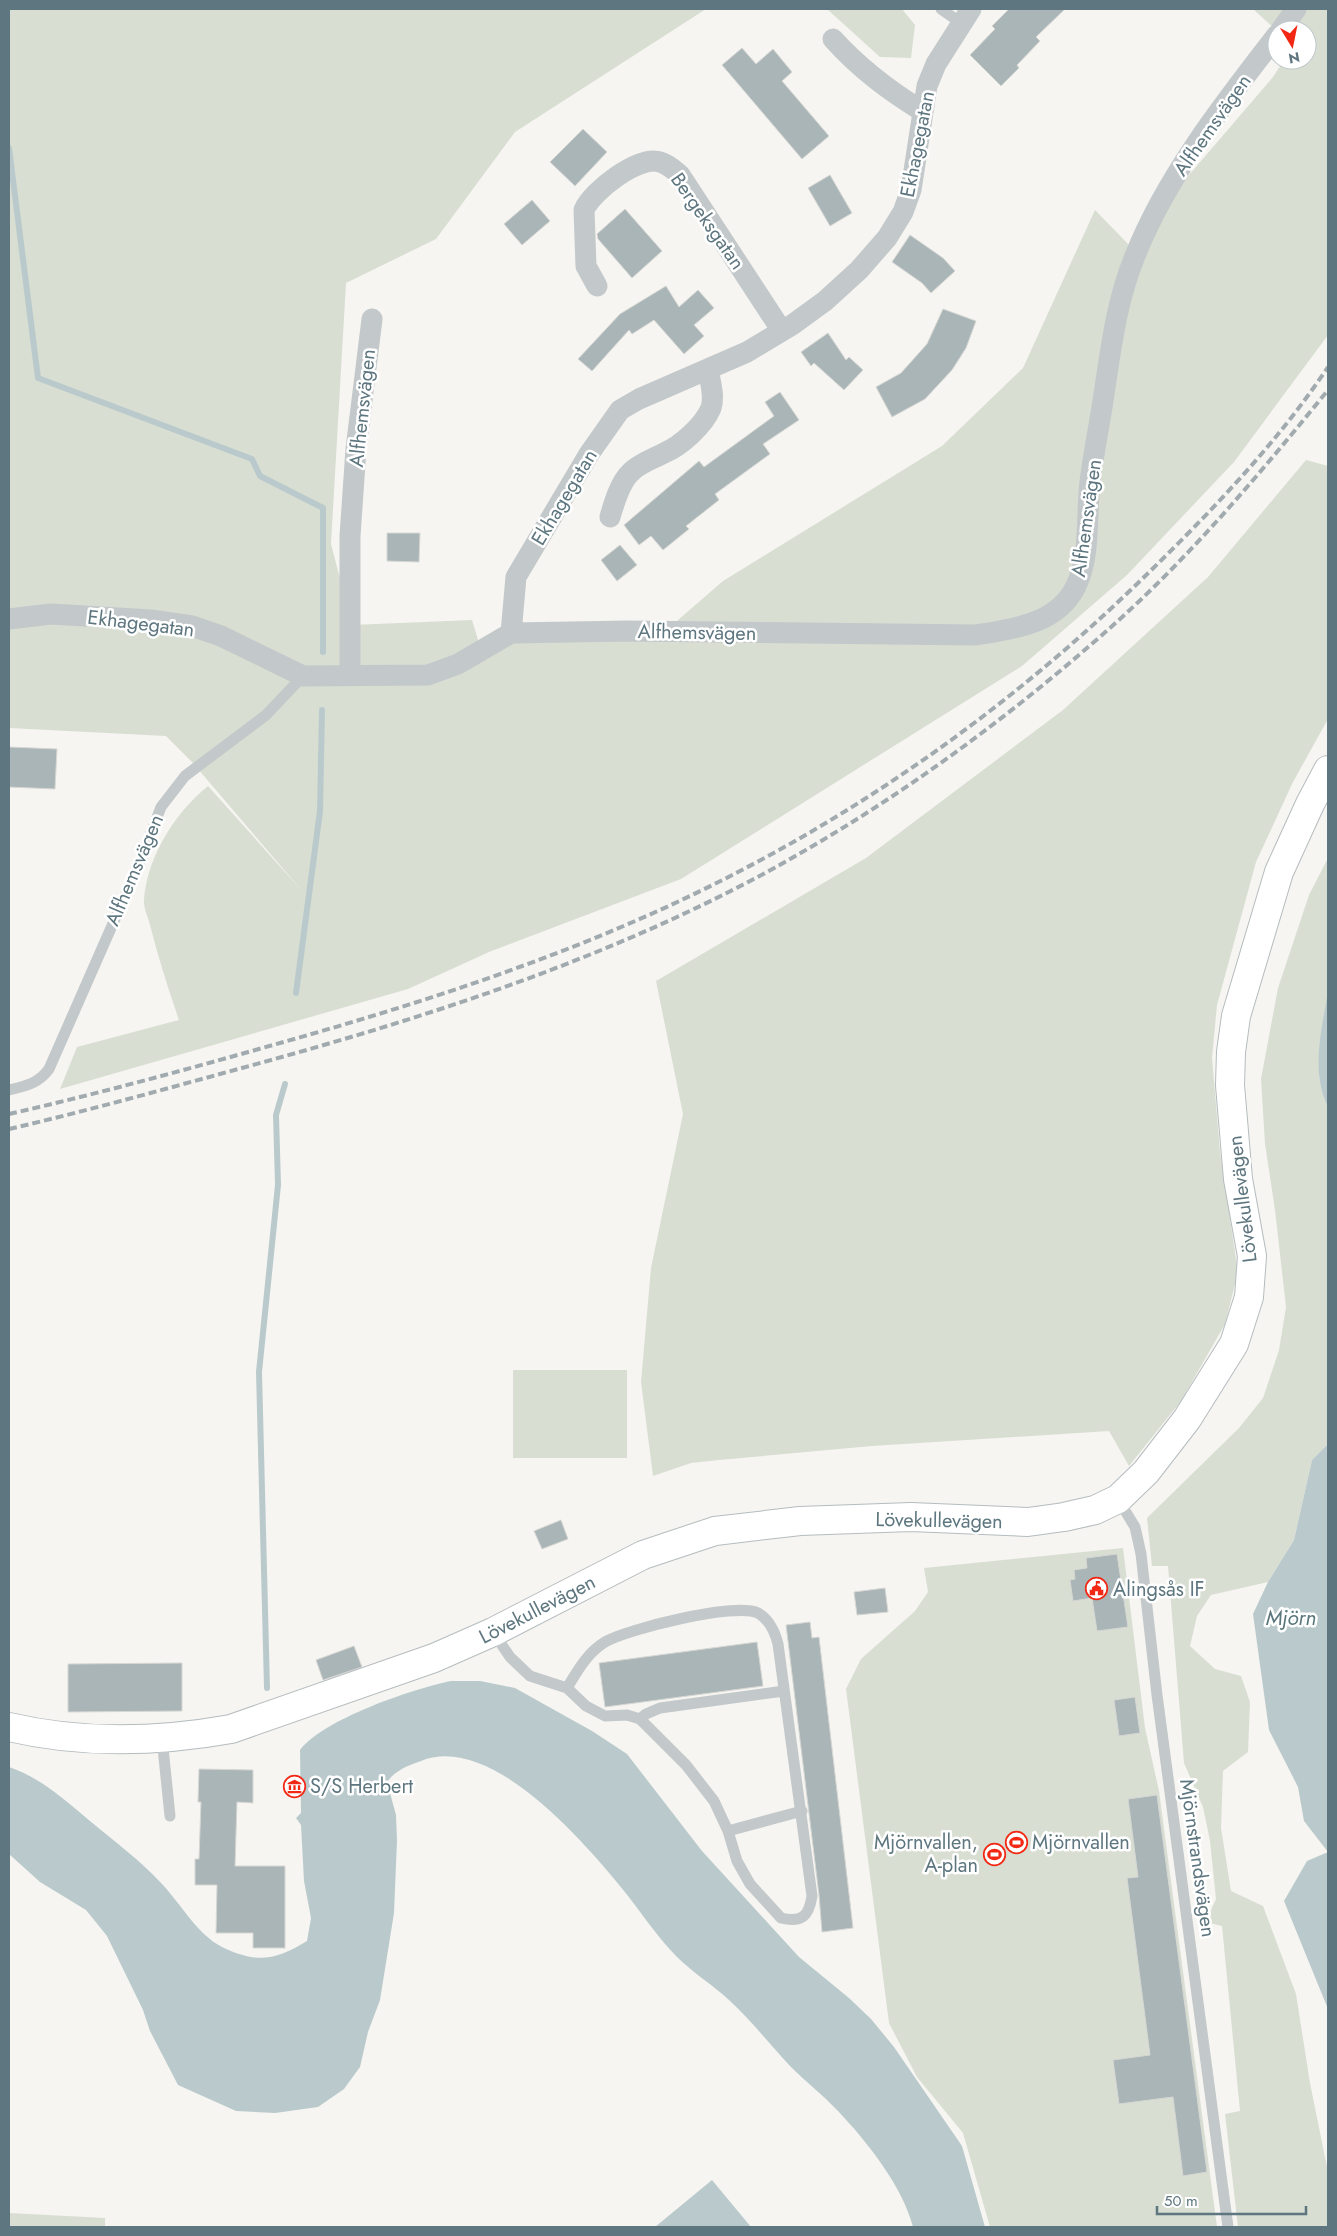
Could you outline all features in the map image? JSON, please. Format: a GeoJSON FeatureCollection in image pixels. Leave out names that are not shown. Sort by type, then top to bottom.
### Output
{"type":"FeatureCollection","features":[{"type":"Feature","properties":{"kind":"street"},"geometry":{"type":"LineString","coordinates":[[1288,20],[1296,9]]}},
{"type":"Feature","properties":{"kind":"street","name":"Ekhagegatan"},"geometry":{"type":"LineString","coordinates":[[9,619],[50,614],[151,620],[192,626],[221,636],[303,676],[428,675],[458,664],[511,633],[516,577],[607,427],[620,410],[639,399],[747,352],[782,331],[825,301],[859,270],[886,238],[903,212],[911,190],[927,86],[936,64],[966,16]]}},
{"type":"Feature","properties":{"kind":"street"},"geometry":{"type":"LineString","coordinates":[[833,39],[856,65],[881,85],[922,111]]}},
{"type":"Feature","properties":{"kind":"street","name":"Alfhemsvägen"},"geometry":{"type":"LineString","coordinates":[[511,633],[627,631],[976,636],[1016,628],[1040,620],[1064,605],[1077,585],[1084,556],[1090,481],[1116,320],[1135,256],[1171,183],[1267,48]]}},
{"type":"Feature","properties":{"kind":"street","name":"Bergeksgatan"},"geometry":{"type":"LineString","coordinates":[[597,286],[586,266],[584,210],[587,203],[615,178],[636,165],[650,160],[660,161],[680,175],[782,331]]}},
{"type":"Feature","properties":{"kind":"street","name":"Alfhemsvägen"},"geometry":{"type":"LineString","coordinates":[[350,676],[350,536],[356,449],[372,319]]}},
{"type":"Feature","properties":{"kind":"street"},"geometry":{"type":"LineString","coordinates":[[610,518],[616,498],[630,473],[647,461],[667,452],[700,424],[711,407],[712,387],[708,369]]}},
{"type":"Feature","properties":{"kind":"street","name":"Lövekullevägen"},"geometry":{"type":"LineString","coordinates":[[9,1727],[79,1737],[129,1740],[162,1738],[231,1729],[270,1717],[434,1658],[494,1632],[643,1555],[715,1531],[800,1521],[902,1517],[1028,1522],[1064,1518],[1095,1510],[1118,1499],[1146,1472],[1188,1419],[1234,1344],[1249,1297],[1252,1256],[1238,1179],[1230,1086],[1231,1052],[1236,1016],[1279,872],[1310,804],[1328,770]]}},
{"type":"Feature","properties":{"kind":"lane"},"geometry":{"type":"LineString","coordinates":[[941,9],[966,16]]}},
{"type":"Feature","properties":{"kind":"lane","name":"Alfhemsvägen"},"geometry":{"type":"LineString","coordinates":[[9,1090],[30,1085],[42,1079],[49,1069],[140,862],[161,807],[185,776],[266,715],[303,676]]}},
{"type":"Feature","properties":{"kind":"lane","name":"Mjörnstrandsvägen"},"geometry":{"type":"LineString","coordinates":[[1118,1499],[1135,1527],[1141,1554],[1157,1695],[1228,2227]]}},
{"type":"Feature","properties":{"kind":"lane"},"geometry":{"type":"LineString","coordinates":[[494,1632],[510,1657],[530,1676],[567,1688],[586,1706],[605,1716],[627,1715],[640,1719],[699,1780],[714,1801],[728,1831],[737,1861],[750,1884],[781,1918],[797,1919],[805,1916],[810,1909],[812,1896],[802,1811],[775,1631],[767,1620],[757,1613],[729,1610],[627,1632],[605,1642],[588,1654],[567,1688]]}},
{"type":"Feature","properties":{"kind":"lane"},"geometry":{"type":"LineString","coordinates":[[640,1719],[660,1708],[784,1691]]}},
{"type":"Feature","properties":{"kind":"lane"},"geometry":{"type":"LineString","coordinates":[[162,1738],[170,1816]]}},
{"type":"Feature","properties":{"kind":"lane"},"geometry":{"type":"LineString","coordinates":[[728,1831],[802,1811]]}},
{"type":"Feature","properties":{"kind":"shaded area"},"geometry":{"type":"Polygon","coordinates":[[[9,9],[706,9],[515,132],[436,239],[346,283],[331,544],[352,625],[472,620],[479,643],[655,640],[723,581],[942,446],[1023,368],[1095,210],[1129,245],[1278,70],[1317,70],[1317,20],[1267,20],[1267,22],[1253,9],[1328,9],[1328,335],[1234,462],[1127,575],[1022,666],[681,879],[489,952],[408,989],[60,1089],[77,1047],[179,1020],[156,949],[144,899],[151,867],[165,836],[185,809],[208,786],[302,891],[192,762],[166,736],[9,728],[9,9]]]}},
{"type":"Feature","properties":{"kind":"shaded area"},"geometry":{"type":"Polygon","coordinates":[[[827,9],[902,9],[915,25],[911,58],[880,57],[827,9]]]}},
{"type":"Feature","properties":{"kind":"shaded area"},"geometry":{"type":"Polygon","coordinates":[[[1306,460],[1328,466],[1328,719],[1293,782],[1256,862],[1217,1005],[1212,1058],[1220,1152],[1238,1272],[1225,1324],[1181,1401],[1129,1466],[1109,1431],[872,1446],[719,1460],[691,1463],[653,1476],[641,1382],[651,1268],[683,1114],[656,981],[866,858],[1063,710],[1208,577],[1306,460]]]}},
{"type":"Feature","properties":{"kind":"shaded area"},"geometry":{"type":"Polygon","coordinates":[[[1328,858],[1329,975],[1319,1064],[1322,1093],[1328,1107],[1328,1444],[1312,1460],[1294,1540],[1268,1582],[1211,1595],[1197,1616],[1190,1646],[1215,1669],[1241,1676],[1250,1702],[1248,1752],[1223,1771],[1221,1828],[1231,1891],[1263,1906],[1296,1994],[1310,2083],[1328,2172],[1328,2227],[1238,2227],[1225,2114],[1240,2111],[1222,1926],[1210,1923],[1211,1910],[1216,1899],[1210,1841],[1203,1807],[1184,1763],[1168,1566],[1152,1566],[1147,1518],[1239,1428],[1263,1398],[1279,1350],[1286,1307],[1265,1144],[1261,1079],[1278,988],[1309,895],[1328,858]]]}},
{"type":"Feature","properties":{"kind":"shaded area"},"geometry":{"type":"Polygon","coordinates":[[[513,1370],[627,1370],[627,1458],[513,1458],[513,1370]]]}},
{"type":"Feature","properties":{"kind":"shaded area","name":"Mjörnvallen"},"geometry":{"type":"Polygon","coordinates":[[[1123,1548],[1145,1728],[1159,1791],[1217,2227],[990,2227],[963,2133],[917,2077],[889,2023],[846,1689],[861,1659],[915,1611],[928,1592],[924,1568],[1123,1548]]]}},
{"type":"Feature","properties":{"kind":"shaded area"},"geometry":{"type":"Polygon","coordinates":[[[9,2213],[105,2218],[105,2227],[9,2227],[9,2213]]]}},
{"type":"Feature","properties":{"kind":"water"},"geometry":{"type":"Polygon","coordinates":[[[1328,991],[1328,1107],[1320,1079],[1319,1050],[1328,991]]]}},
{"type":"Feature","properties":{"kind":"water","name":"Mjörn"},"geometry":{"type":"Polygon","coordinates":[[[1328,1444],[1328,1852],[1304,1821],[1298,1787],[1269,1730],[1253,1614],[1268,1582],[1294,1540],[1312,1460],[1328,1444]]]}},
{"type":"Feature","properties":{"kind":"water"},"geometry":{"type":"Polygon","coordinates":[[[451,1681],[480,1681],[515,1688],[592,1731],[627,1754],[702,1851],[799,1957],[849,1998],[871,2019],[894,2047],[962,2146],[985,2227],[913,2227],[908,2211],[892,2180],[872,2150],[849,2123],[791,2067],[737,2008],[669,1949],[620,1886],[558,1818],[532,1795],[504,1776],[476,1762],[448,1756],[421,1761],[411,1765],[398,1771],[387,1782],[396,1815],[397,1841],[394,1913],[380,2000],[368,2032],[360,2067],[344,2089],[318,2107],[275,2113],[236,2111],[178,2085],[150,2031],[143,2010],[107,1936],[86,1910],[40,1882],[9,1854],[9,1767],[32,1777],[52,1790],[136,1859],[154,1875],[197,1927],[213,1941],[222,1947],[246,1956],[266,1958],[286,1952],[307,1941],[311,1918],[304,1881],[301,1825],[296,1818],[301,1813],[300,1750],[312,1738],[328,1727],[348,1717],[392,1698],[451,1681]]]}},
{"type":"Feature","properties":{"kind":"water"},"geometry":{"type":"Polygon","coordinates":[[[1328,1852],[1328,2009],[1284,1901],[1307,1861],[1328,1852]]]}},
{"type":"Feature","properties":{"kind":"water"},"geometry":{"type":"Polygon","coordinates":[[[712,2180],[751,2227],[655,2227],[712,2180]]]}},
{"type":"Feature","properties":{"kind":"building"},"geometry":{"type":"Polygon","coordinates":[[[1009,9],[1065,9],[1036,37],[1040,41],[1017,65],[1019,68],[1001,86],[970,55],[995,29],[992,26],[1009,9]]]}},
{"type":"Feature","properties":{"kind":"building"},"geometry":{"type":"Polygon","coordinates":[[[742,48],[756,64],[773,49],[792,72],[782,81],[829,136],[802,159],[722,65],[742,48]]]}},
{"type":"Feature","properties":{"kind":"building"},"geometry":{"type":"Polygon","coordinates":[[[583,129],[607,152],[575,186],[550,162],[583,129]]]}},
{"type":"Feature","properties":{"kind":"building"},"geometry":{"type":"Polygon","coordinates":[[[830,175],[852,213],[830,226],[808,188],[830,175]]]}},
{"type":"Feature","properties":{"kind":"building"},"geometry":{"type":"Polygon","coordinates":[[[532,200],[550,221],[522,245],[504,224],[532,200]]]}},
{"type":"Feature","properties":{"kind":"building"},"geometry":{"type":"Polygon","coordinates":[[[625,209],[662,251],[632,278],[598,239],[597,234],[625,209]]]}},
{"type":"Feature","properties":{"kind":"building"},"geometry":{"type":"Polygon","coordinates":[[[910,235],[943,258],[955,271],[931,293],[922,283],[892,262],[910,235]]]}},
{"type":"Feature","properties":{"kind":"building"},"geometry":{"type":"Polygon","coordinates":[[[666,286],[679,307],[698,290],[714,308],[694,325],[704,336],[684,354],[654,320],[632,334],[629,330],[592,371],[578,359],[620,314],[666,286]]]}},
{"type":"Feature","properties":{"kind":"building"},"geometry":{"type":"Polygon","coordinates":[[[943,309],[976,321],[966,348],[952,370],[925,399],[892,417],[876,387],[901,373],[927,344],[943,309]]]}},
{"type":"Feature","properties":{"kind":"building"},"geometry":{"type":"Polygon","coordinates":[[[828,333],[846,360],[849,357],[863,370],[844,390],[814,363],[811,366],[801,352],[828,333]]]}},
{"type":"Feature","properties":{"kind":"building"},"geometry":{"type":"Polygon","coordinates":[[[780,392],[799,420],[763,444],[770,454],[715,494],[719,500],[686,526],[689,529],[663,550],[651,536],[639,545],[624,525],[699,461],[704,467],[774,416],[765,402],[780,392]]]}},
{"type":"Feature","properties":{"kind":"building"},"geometry":{"type":"Polygon","coordinates":[[[387,533],[420,533],[419,562],[387,561],[387,533]]]}},
{"type":"Feature","properties":{"kind":"building"},"geometry":{"type":"Polygon","coordinates":[[[620,545],[637,565],[617,581],[601,560],[620,545]]]}},
{"type":"Feature","properties":{"kind":"building"},"geometry":{"type":"Polygon","coordinates":[[[9,747],[57,749],[55,789],[9,787],[9,747]]]}},
{"type":"Feature","properties":{"kind":"building"},"geometry":{"type":"Polygon","coordinates":[[[561,1520],[568,1539],[542,1549],[534,1531],[561,1520]]]}},
{"type":"Feature","properties":{"kind":"building","name":"Alingsås IF"},"geometry":{"type":"Polygon","coordinates":[[[1117,1554],[1128,1627],[1097,1631],[1092,1598],[1073,1601],[1070,1580],[1075,1579],[1074,1570],[1087,1568],[1086,1558],[1117,1554]]]}},
{"type":"Feature","properties":{"kind":"building"},"geometry":{"type":"Polygon","coordinates":[[[885,1588],[888,1612],[857,1615],[854,1592],[885,1588]]]}},
{"type":"Feature","properties":{"kind":"building"},"geometry":{"type":"Polygon","coordinates":[[[810,1622],[812,1638],[819,1637],[853,1928],[822,1932],[786,1625],[810,1622]]]}},
{"type":"Feature","properties":{"kind":"building"},"geometry":{"type":"Polygon","coordinates":[[[757,1642],[763,1686],[605,1707],[599,1663],[757,1642]]]}},
{"type":"Feature","properties":{"kind":"building"},"geometry":{"type":"Polygon","coordinates":[[[354,1646],[362,1667],[323,1680],[316,1660],[354,1646]]]}},
{"type":"Feature","properties":{"kind":"building"},"geometry":{"type":"Polygon","coordinates":[[[182,1663],[182,1711],[68,1712],[68,1664],[182,1663]]]}},
{"type":"Feature","properties":{"kind":"building"},"geometry":{"type":"Polygon","coordinates":[[[1135,1697],[1140,1733],[1119,1736],[1114,1700],[1135,1697]]]}},
{"type":"Feature","properties":{"kind":"building"},"geometry":{"type":"Polygon","coordinates":[[[199,1769],[253,1770],[253,1803],[237,1802],[235,1866],[285,1866],[285,1948],[253,1948],[253,1933],[216,1933],[217,1885],[195,1885],[195,1859],[199,1859],[201,1802],[198,1802],[199,1769]]]}},
{"type":"Feature","properties":{"kind":"building"},"geometry":{"type":"Polygon","coordinates":[[[1157,1795],[1207,2172],[1183,2176],[1173,2097],[1119,2104],[1113,2060],[1150,2055],[1127,1878],[1138,1877],[1128,1799],[1157,1795]]]}},
{"type":"Feature","properties":{"kind":"waterway"},"geometry":{"type":"LineString","coordinates":[[9,148],[38,378],[252,459],[260,476],[323,508],[323,652]]}},
{"type":"Feature","properties":{"kind":"waterway"},"geometry":{"type":"LineString","coordinates":[[296,993],[320,811],[322,710]]}},
{"type":"Feature","properties":{"kind":"waterway"},"geometry":{"type":"LineString","coordinates":[[267,1688],[259,1372],[278,1185],[276,1115],[285,1084]]}},
{"type":"Feature","properties":{"kind":"railway"},"geometry":{"type":"LineString","coordinates":[[9,1114],[141,1081],[333,1028],[511,970],[570,948],[684,899],[794,841],[899,777],[949,741],[999,704],[1093,625],[1138,583],[1239,480],[1286,425],[1328,367]]}},
{"type":"Feature","properties":{"kind":"railway"},"geometry":{"type":"LineString","coordinates":[[9,1129],[126,1100],[308,1050],[502,988],[566,964],[691,911],[799,854],[845,827],[934,768],[1020,704],[1102,635],[1192,548],[1248,486],[1328,390]]}},
{"type":"Feature","properties":{"kind":"place","name":"Alingsås IF"},"geometry":{"type":"Point","coordinates":[1097,1589]}},
{"type":"Feature","properties":{"kind":"place","name":"S/S Herbert"},"geometry":{"type":"Point","coordinates":[294,1786]}},
{"type":"Feature","properties":{"kind":"place","name":"Mjörnvallen"},"geometry":{"type":"Point","coordinates":[1016,1842]}},
{"type":"Feature","properties":{"kind":"place","name":"Mjörnvallen, A-plan"},"geometry":{"type":"Point","coordinates":[994,1854]}}]}
